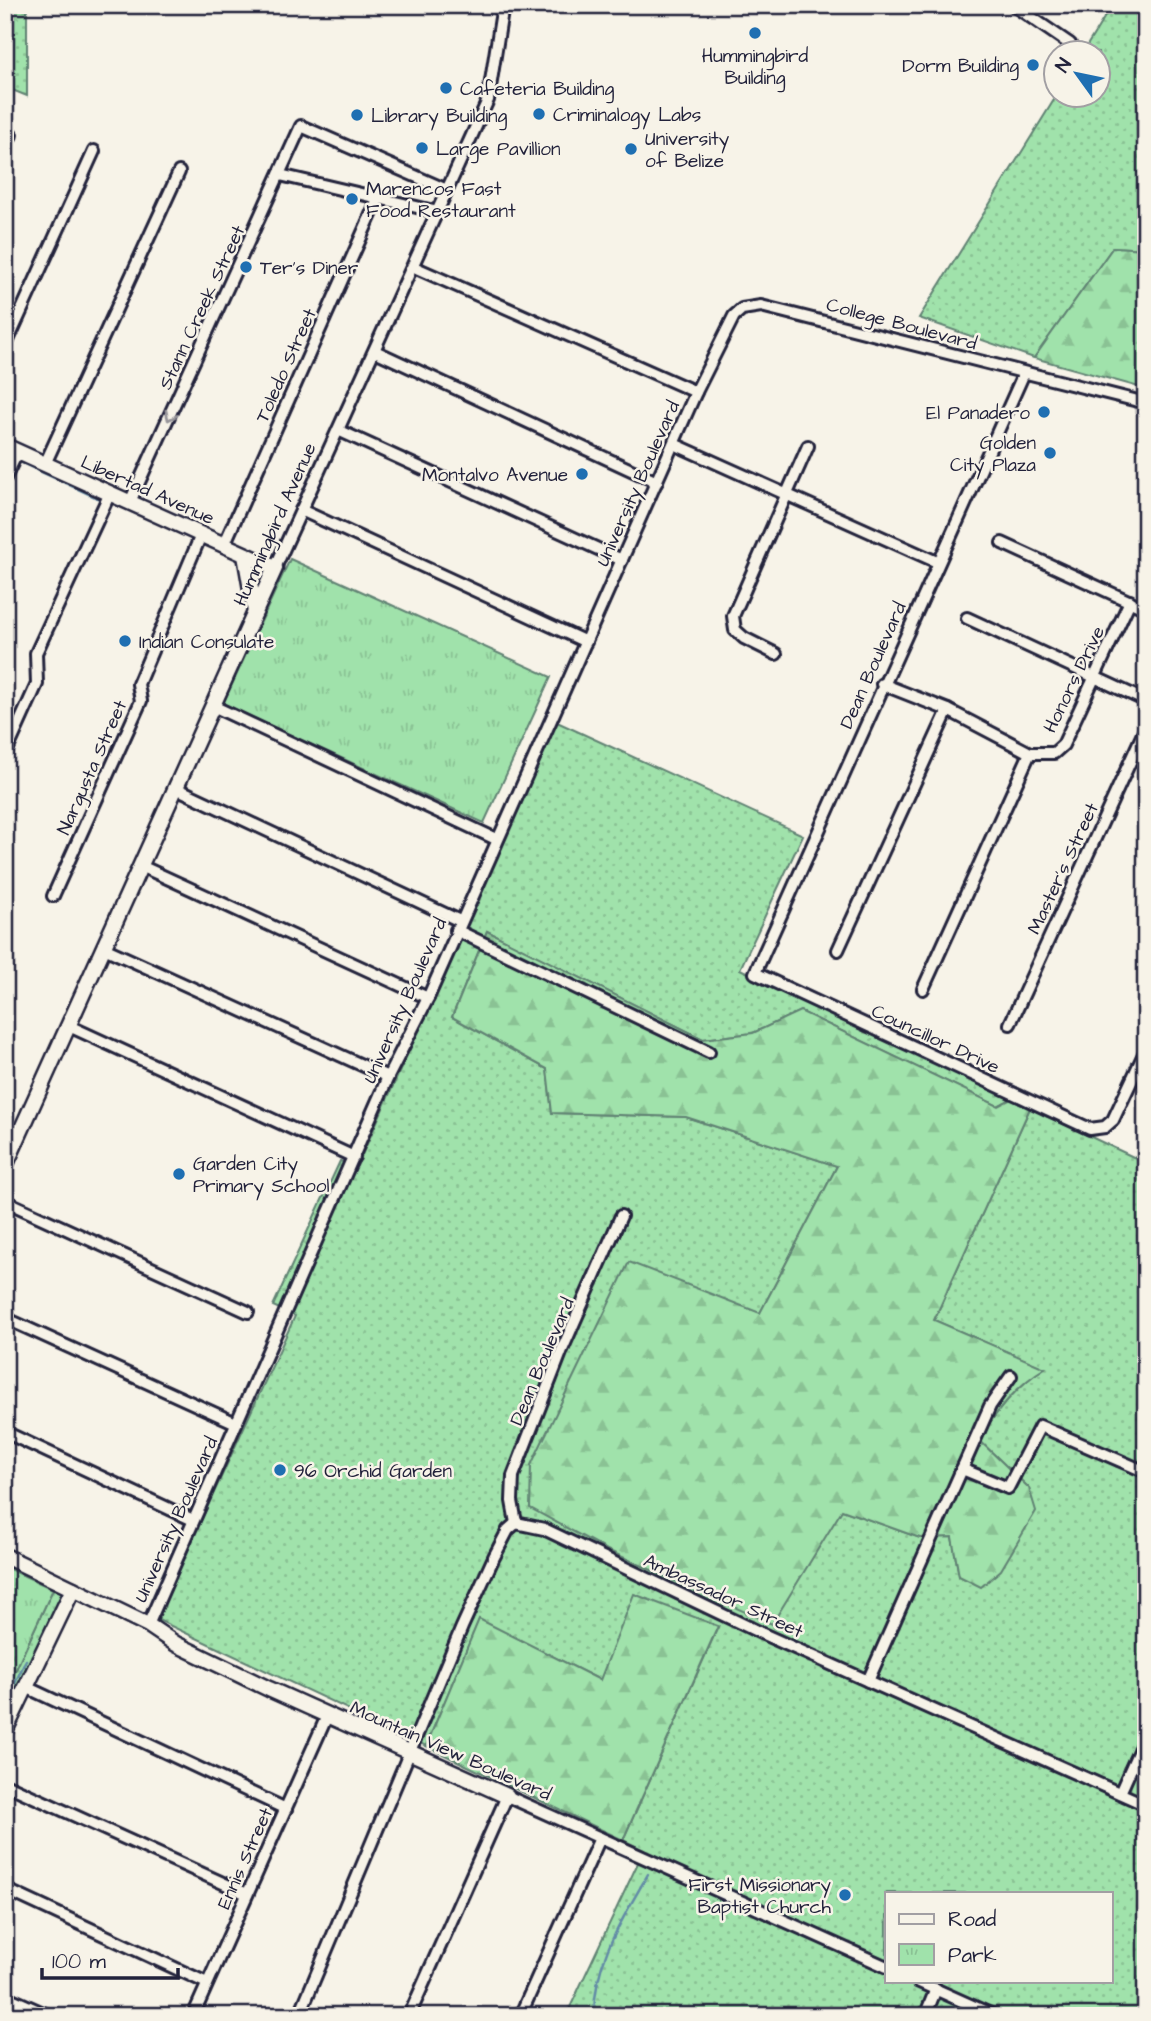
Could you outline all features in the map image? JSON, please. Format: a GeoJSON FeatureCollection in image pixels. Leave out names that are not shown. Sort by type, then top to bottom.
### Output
{"type":"FeatureCollection","features":[{"type":"Feature","properties":{"kind":"street","name":"Hummingbird Avenue"},"geometry":{"type":"LineString","coordinates":[[5,1167],[488,100],[503,5]]}},
{"type":"Feature","properties":{"kind":"street"},"geometry":{"type":"LineString","coordinates":[[1013,5],[1061,38]]}},
{"type":"Feature","properties":{"kind":"street","name":"Stann Creek Street"},"geometry":{"type":"LineString","coordinates":[[130,502],[302,126],[447,190]]}},
{"type":"Feature","properties":{"kind":"street"},"geometry":{"type":"LineString","coordinates":[[5,148],[11,135]]}},
{"type":"Feature","properties":{"kind":"street"},"geometry":{"type":"LineString","coordinates":[[5,347],[94,151]]}},
{"type":"Feature","properties":{"kind":"street"},"geometry":{"type":"LineString","coordinates":[[45,464],[178,172]]}},
{"type":"Feature","properties":{"kind":"street"},"geometry":{"type":"LineString","coordinates":[[280,176],[438,212]]}},
{"type":"Feature","properties":{"kind":"street","name":"Toledo Street"},"geometry":{"type":"LineString","coordinates":[[224,545],[378,199]]}},
{"type":"Feature","properties":{"kind":"street"},"geometry":{"type":"LineString","coordinates":[[414,267],[696,392]]}},
{"type":"Feature","properties":{"kind":"street","name":"College Boulevard"},"geometry":{"type":"LineString","coordinates":[[696,392],[734,316],[751,306],[854,328],[1146,403]]}},
{"type":"Feature","properties":{"kind":"street"},"geometry":{"type":"LineString","coordinates":[[375,351],[657,482]]}},
{"type":"Feature","properties":{"kind":"street","name":"Dean Boulevard"},"geometry":{"type":"LineString","coordinates":[[755,973],[1024,373]]}},
{"type":"Feature","properties":{"kind":"street","name":"University Boulevard"},"geometry":{"type":"LineString","coordinates":[[148,1625],[191,1519],[388,1077],[428,998],[496,838],[696,392]]}},
{"type":"Feature","properties":{"kind":"street"},"geometry":{"type":"LineString","coordinates":[[338,430],[622,561]]}},
{"type":"Feature","properties":{"kind":"street"},"geometry":{"type":"LineString","coordinates":[[674,444],[937,562]]}},
{"type":"Feature","properties":{"kind":"street"},"geometry":{"type":"LineString","coordinates":[[776,654],[744,638],[735,630],[733,616],[808,446]]}},
{"type":"Feature","properties":{"kind":"street"},"geometry":{"type":"LineString","coordinates":[[5,478],[11,449]]}},
{"type":"Feature","properties":{"kind":"street","name":"Libertad Avenue"},"geometry":{"type":"LineString","coordinates":[[11,449],[275,568]]}},
{"type":"Feature","properties":{"kind":"street"},"geometry":{"type":"LineString","coordinates":[[5,755],[37,684],[36,653],[110,493]]}},
{"type":"Feature","properties":{"kind":"street"},"geometry":{"type":"LineString","coordinates":[[301,510],[586,642]]}},
{"type":"Feature","properties":{"kind":"street","name":"Nargusta Street"},"geometry":{"type":"LineString","coordinates":[[53,896],[141,701],[138,684],[201,535]]}},
{"type":"Feature","properties":{"kind":"street"},"geometry":{"type":"LineString","coordinates":[[1002,543],[1146,608]]}},
{"type":"Feature","properties":{"kind":"street"},"geometry":{"type":"LineString","coordinates":[[245,555],[255,613]]}},
{"type":"Feature","properties":{"kind":"street","name":"Honors Drive"},"geometry":{"type":"LineString","coordinates":[[883,684],[948,710],[1030,753],[1054,753],[1063,745],[1130,601]]}},
{"type":"Feature","properties":{"kind":"street"},"geometry":{"type":"LineString","coordinates":[[967,618],[1146,701]]}},
{"type":"Feature","properties":{"kind":"street"},"geometry":{"type":"LineString","coordinates":[[213,706],[496,838]]}},
{"type":"Feature","properties":{"kind":"street"},"geometry":{"type":"LineString","coordinates":[[838,950],[948,710]]}},
{"type":"Feature","properties":{"kind":"street","name":"Master's Street"},"geometry":{"type":"LineString","coordinates":[[1010,1024],[1146,727]]}},
{"type":"Feature","properties":{"kind":"street"},"geometry":{"type":"LineString","coordinates":[[923,989],[1030,753]]}},
{"type":"Feature","properties":{"kind":"street"},"geometry":{"type":"LineString","coordinates":[[176,788],[458,925],[709,1052]]}},
{"type":"Feature","properties":{"kind":"street"},"geometry":{"type":"LineString","coordinates":[[141,866],[428,998]]}},
{"type":"Feature","properties":{"kind":"street"},"geometry":{"type":"LineString","coordinates":[[104,948],[388,1077]]}},
{"type":"Feature","properties":{"kind":"street","name":"Councillor Drive"},"geometry":{"type":"LineString","coordinates":[[755,973],[1090,1129],[1105,1127],[1119,1110],[1146,1050]]}},
{"type":"Feature","properties":{"kind":"street"},"geometry":{"type":"LineString","coordinates":[[69,1026],[354,1157]]}},
{"type":"Feature","properties":{"kind":"street"},"geometry":{"type":"LineString","coordinates":[[5,1201],[248,1311]]}},
{"type":"Feature","properties":{"kind":"street","name":"Dean Boulevard"},"geometry":{"type":"LineString","coordinates":[[516,1523],[512,1501],[513,1476],[562,1350],[621,1216]]}},
{"type":"Feature","properties":{"kind":"street"},"geometry":{"type":"LineString","coordinates":[[5,1318],[236,1423]]}},
{"type":"Feature","properties":{"kind":"street"},"geometry":{"type":"LineString","coordinates":[[868,1681],[990,1406],[1012,1376]]}},
{"type":"Feature","properties":{"kind":"street"},"geometry":{"type":"LineString","coordinates":[[962,1469],[1008,1488],[1040,1426],[1146,1472]]}},
{"type":"Feature","properties":{"kind":"street"},"geometry":{"type":"LineString","coordinates":[[5,1432],[191,1519]]}},
{"type":"Feature","properties":{"kind":"street"},"geometry":{"type":"LineString","coordinates":[[299,2016],[478,1592],[508,1530],[516,1523]]}},
{"type":"Feature","properties":{"kind":"street","name":"Ambassador Street"},"geometry":{"type":"LineString","coordinates":[[516,1523],[544,1529],[868,1681],[1146,1805]]}},
{"type":"Feature","properties":{"kind":"street","name":"Mountain View Boulevard"},"geometry":{"type":"LineString","coordinates":[[5,1556],[327,1716],[885,1966]]}},
{"type":"Feature","properties":{"kind":"street"},"geometry":{"type":"LineString","coordinates":[[5,1731],[74,1589]]}},
{"type":"Feature","properties":{"kind":"street"},"geometry":{"type":"LineString","coordinates":[[26,1687],[286,1809]]}},
{"type":"Feature","properties":{"kind":"street","name":"Ennis Street"},"geometry":{"type":"LineString","coordinates":[[193,2016],[327,1716]]}},
{"type":"Feature","properties":{"kind":"street"},"geometry":{"type":"LineString","coordinates":[[1119,1793],[1146,1735]]}},
{"type":"Feature","properties":{"kind":"street"},"geometry":{"type":"LineString","coordinates":[[5,1784],[247,1894]]}},
{"type":"Feature","properties":{"kind":"street"},"geometry":{"type":"LineString","coordinates":[[409,2016],[507,1796]]}},
{"type":"Feature","properties":{"kind":"street"},"geometry":{"type":"LineString","coordinates":[[520,2016],[600,1838]]}},
{"type":"Feature","properties":{"kind":"street"},"geometry":{"type":"LineString","coordinates":[[5,1889],[206,1983]]}},
{"type":"Feature","properties":{"kind":"street"},"geometry":{"type":"LineString","coordinates":[[919,1982],[995,2016]]}},
{"type":"Feature","properties":{"kind":"street"},"geometry":{"type":"LineString","coordinates":[[925,2016],[936,1989]]}},
{"type":"Feature","properties":{"kind":"street"},"geometry":{"type":"LineString","coordinates":[[5,1996],[50,2016]]}},
{"type":"Feature","properties":{"kind":"green space"},"geometry":{"type":"Polygon","coordinates":[[[5,5],[27,5],[27,96],[5,87],[5,5]]]}},
{"type":"Feature","properties":{"kind":"green space"},"geometry":{"type":"Polygon","coordinates":[[[1112,5],[1146,5],[1146,249],[1113,247],[1034,358],[919,318],[1049,108],[1112,108],[1112,38],[1092,38],[1112,5]]]}},
{"type":"Feature","properties":{"kind":"green space"},"geometry":{"type":"Polygon","coordinates":[[[1113,247],[1146,249],[1146,389],[1034,358],[1113,247]]]}},
{"type":"Feature","properties":{"kind":"green space"},"geometry":{"type":"Polygon","coordinates":[[[290,559],[551,677],[484,823],[223,704],[290,559]]]}},
{"type":"Feature","properties":{"kind":"green space"},"geometry":{"type":"Polygon","coordinates":[[[557,722],[803,835],[740,969],[1011,1099],[998,1106],[800,1011],[753,1033],[703,1039],[487,931],[452,1017],[547,1069],[552,1113],[686,1117],[837,1166],[760,1313],[842,1510],[920,1538],[952,1537],[959,1576],[1029,1488],[978,1439],[1008,1400],[1044,1368],[934,1320],[1030,1108],[1146,1163],[1146,2016],[566,2016],[644,1850],[623,1840],[718,1627],[600,1680],[479,1620],[426,1746],[156,1619],[295,1316],[273,1306],[340,1161],[357,1166],[557,722]]]}},
{"type":"Feature","properties":{"kind":"green space"},"geometry":{"type":"Polygon","coordinates":[[[487,931],[703,1039],[753,1033],[800,1011],[998,1106],[1011,1099],[1030,1108],[934,1320],[1045,1368],[1016,1391],[978,1439],[1029,1488],[1036,1511],[1001,1570],[981,1587],[959,1576],[952,1537],[920,1538],[842,1510],[772,1624],[607,1550],[530,1508],[531,1465],[629,1262],[760,1313],[837,1166],[686,1117],[552,1113],[547,1069],[452,1017],[487,931]]]}},
{"type":"Feature","properties":{"kind":"green space"},"geometry":{"type":"Polygon","coordinates":[[[5,1567],[53,1589],[5,1693],[5,1567]]]}},
{"type":"Feature","properties":{"kind":"green space"},"geometry":{"type":"Polygon","coordinates":[[[53,1589],[73,1589],[5,1731],[5,1693],[53,1589]]]}},
{"type":"Feature","properties":{"kind":"green space"},"geometry":{"type":"Polygon","coordinates":[[[634,1594],[718,1626],[623,1840],[426,1746],[479,1619],[600,1680],[634,1594]]]}},
{"type":"Feature","properties":{"kind":"waterway"},"geometry":{"type":"LineString","coordinates":[[18,461],[104,501]]}},
{"type":"Feature","properties":{"kind":"waterway"},"geometry":{"type":"LineString","coordinates":[[5,1704],[26,1660]]}},
{"type":"Feature","properties":{"kind":"waterway"},"geometry":{"type":"LineString","coordinates":[[594,2016],[595,1996],[604,1959],[619,1925],[648,1874]]}},
{"type":"Feature","properties":{"kind":"place","name":"Hummingbird Building"},"geometry":{"type":"Point","coordinates":[755,33]}},
{"type":"Feature","properties":{"kind":"place","name":"Dorm Building"},"geometry":{"type":"Point","coordinates":[1033,65]}},
{"type":"Feature","properties":{"kind":"place","name":"Cafeteria Building"},"geometry":{"type":"Point","coordinates":[446,88]}},
{"type":"Feature","properties":{"kind":"place","name":"Criminalogy Labs"},"geometry":{"type":"Point","coordinates":[539,114]}},
{"type":"Feature","properties":{"kind":"place","name":"Library Building"},"geometry":{"type":"Point","coordinates":[357,115]}},
{"type":"Feature","properties":{"kind":"place","name":"Large Pavillion"},"geometry":{"type":"Point","coordinates":[422,148]}},
{"type":"Feature","properties":{"kind":"place","name":"University of Belize"},"geometry":{"type":"Point","coordinates":[631,149]}},
{"type":"Feature","properties":{"kind":"place","name":"Marencos Fast Food Restaurant"},"geometry":{"type":"Point","coordinates":[352,199]}},
{"type":"Feature","properties":{"kind":"place","name":"Ter's Diner"},"geometry":{"type":"Point","coordinates":[246,267]}},
{"type":"Feature","properties":{"kind":"place","name":"El Panadero"},"geometry":{"type":"Point","coordinates":[1044,412]}},
{"type":"Feature","properties":{"kind":"place","name":"Golden City Plaza"},"geometry":{"type":"Point","coordinates":[1050,453]}},
{"type":"Feature","properties":{"kind":"place","name":"Montalvo Avenue"},"geometry":{"type":"Point","coordinates":[582,474]}},
{"type":"Feature","properties":{"kind":"place","name":"Indian Consulate"},"geometry":{"type":"Point","coordinates":[125,641]}},
{"type":"Feature","properties":{"kind":"place","name":"Garden City Primary School"},"geometry":{"type":"Point","coordinates":[179,1174]}},
{"type":"Feature","properties":{"kind":"place","name":"96 Orchid Garden"},"geometry":{"type":"Point","coordinates":[280,1470]}},
{"type":"Feature","properties":{"kind":"place","name":"First Missionary Baptist Church"},"geometry":{"type":"Point","coordinates":[845,1895]}}]}
